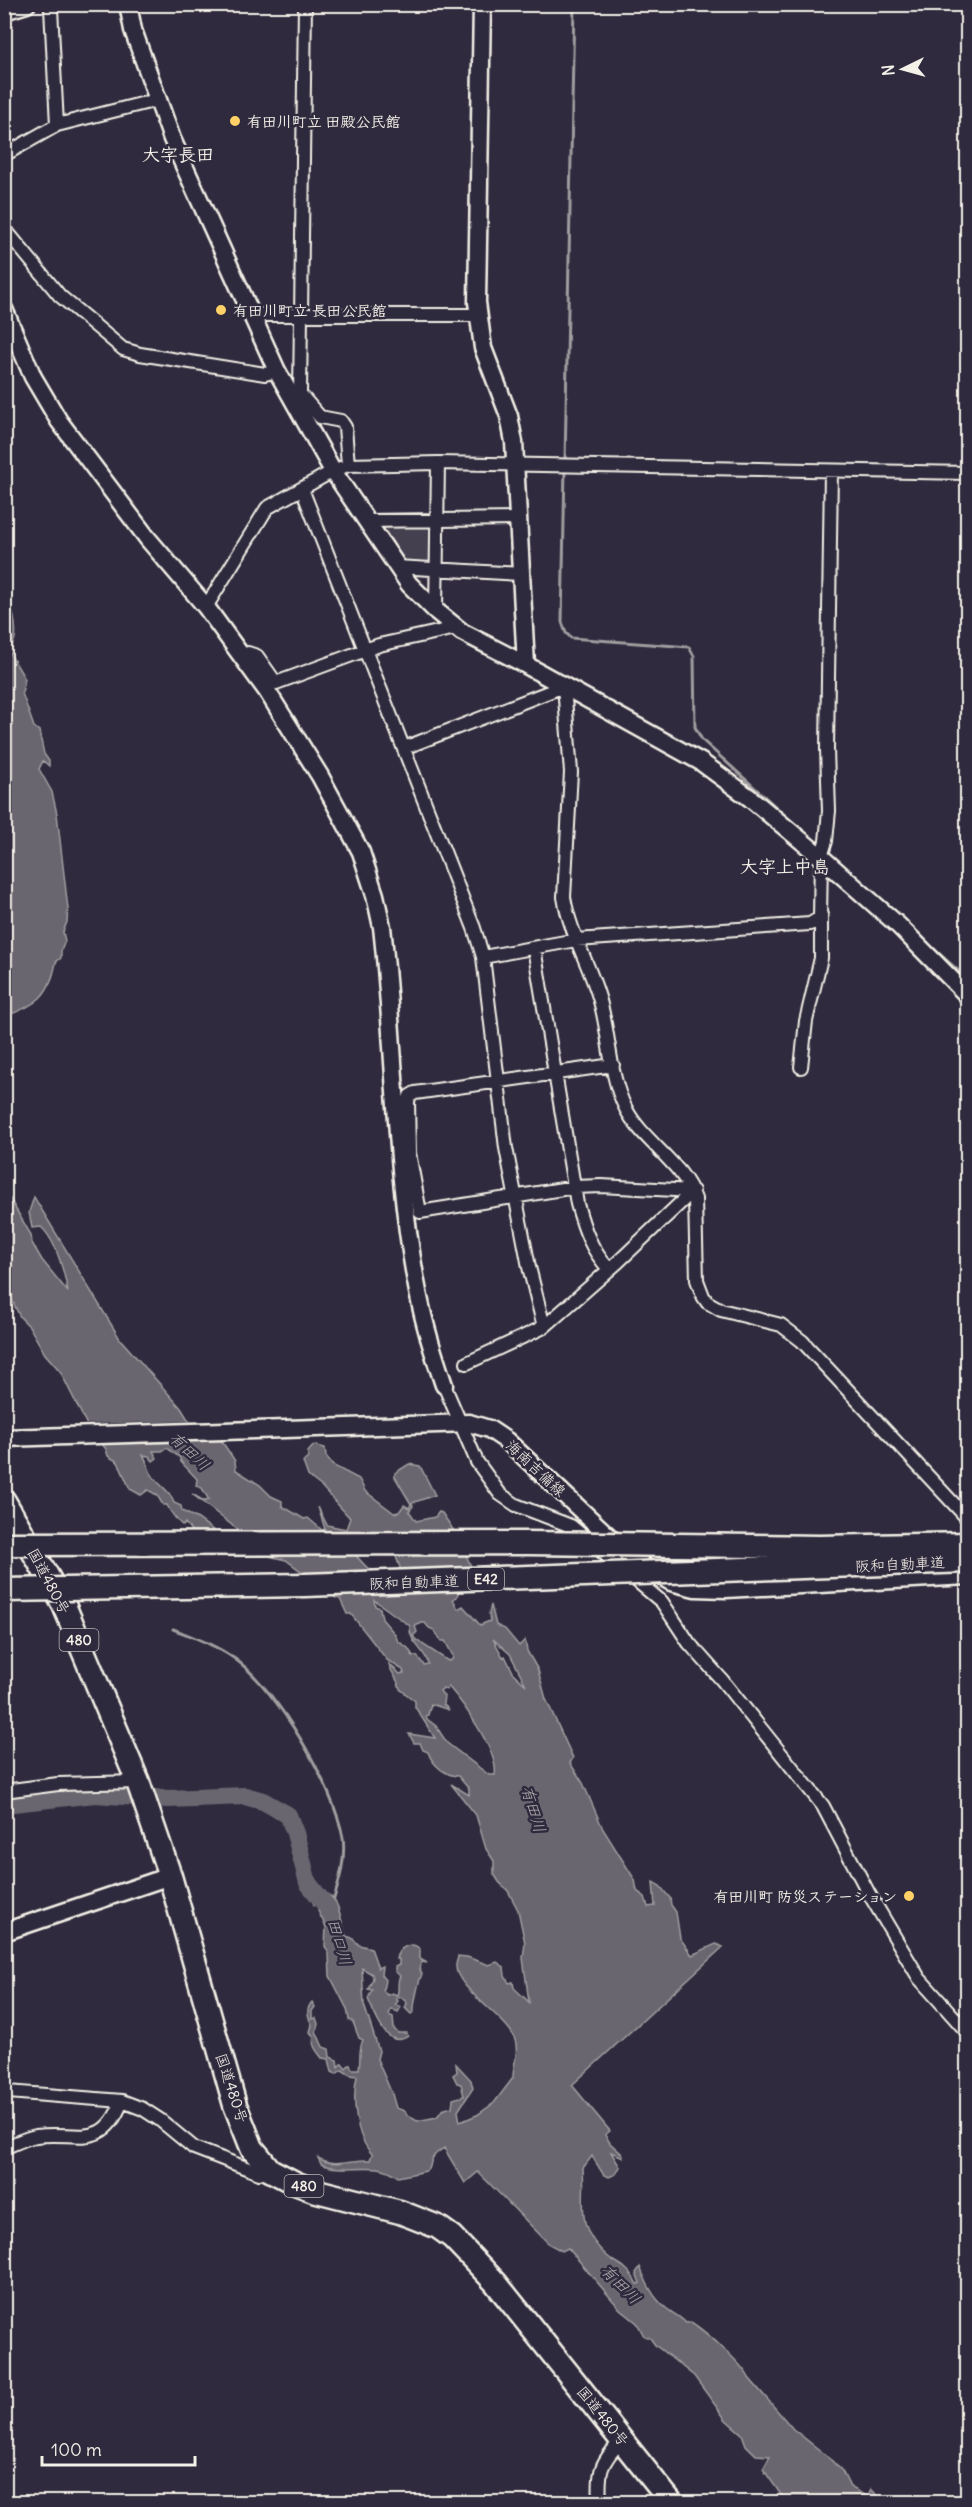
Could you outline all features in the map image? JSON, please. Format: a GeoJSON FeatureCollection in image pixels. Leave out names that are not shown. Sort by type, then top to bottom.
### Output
{"type":"FeatureCollection","features":[{"type":"Feature","properties":{"kind":"highway","name":"国道480号"},"geometry":{"type":"LineString","coordinates":[[4,1501],[10,1533],[64,1605],[142,1792],[170,1876],[235,2105],[252,2148],[270,2170],[313,2190],[400,2212],[438,2227],[452,2237],[495,2282],[671,2502]]}},
{"type":"Feature","properties":{"kind":"highway","name":"阪和自動車道"},"geometry":{"type":"LineString","coordinates":[[10,1533],[819,1547],[968,1544]]}},
{"type":"Feature","properties":{"kind":"highway","name":"阪和自動車道"},"geometry":{"type":"LineString","coordinates":[[4,1590],[305,1585],[968,1562]]}},
{"type":"Feature","properties":{"kind":"street"},"geometry":{"type":"LineString","coordinates":[[4,10],[27,4]]}},
{"type":"Feature","properties":{"kind":"street"},"geometry":{"type":"LineString","coordinates":[[128,4],[131,21],[172,139],[276,371],[296,397],[340,468],[365,520],[409,584],[456,628],[526,664],[701,762],[750,798],[899,926],[968,996]]}},
{"type":"Feature","properties":{"kind":"street"},"geometry":{"type":"LineString","coordinates":[[296,397],[300,314],[305,4]]}},
{"type":"Feature","properties":{"kind":"street"},"geometry":{"type":"LineString","coordinates":[[482,4],[478,315],[483,348],[512,426],[526,664]]}},
{"type":"Feature","properties":{"kind":"street"},"geometry":{"type":"LineString","coordinates":[[51,8],[57,125]]}},
{"type":"Feature","properties":{"kind":"street"},"geometry":{"type":"LineString","coordinates":[[4,155],[57,125],[158,100]]}},
{"type":"Feature","properties":{"kind":"street"},"geometry":{"type":"LineString","coordinates":[[4,228],[60,296],[123,349],[140,354],[265,374],[276,371]]}},
{"type":"Feature","properties":{"kind":"street"},"geometry":{"type":"LineString","coordinates":[[4,309],[33,377],[59,421],[148,539],[206,607],[267,691],[320,776],[352,834],[369,873],[379,911],[384,948],[404,1153],[408,1230],[418,1297],[453,1422],[493,1485],[509,1501],[571,1526],[662,1602],[689,1643],[728,1687],[823,1806],[868,1892],[919,1978],[968,2033]]}},
{"type":"Feature","properties":{"kind":"street"},"geometry":{"type":"LineString","coordinates":[[250,315],[478,315]]}},
{"type":"Feature","properties":{"kind":"street"},"geometry":{"type":"LineString","coordinates":[[296,397],[320,417],[341,421],[345,427],[340,468]]}},
{"type":"Feature","properties":{"kind":"street"},"geometry":{"type":"LineString","coordinates":[[206,607],[267,508],[340,468],[438,463],[968,473]]}},
{"type":"Feature","properties":{"kind":"street"},"geometry":{"type":"LineString","coordinates":[[436,611],[438,463]]}},
{"type":"Feature","properties":{"kind":"street"},"geometry":{"type":"LineString","coordinates":[[801,1067],[804,1030],[822,958],[821,857],[826,841],[829,811],[831,471]]}},
{"type":"Feature","properties":{"kind":"street"},"geometry":{"type":"LineString","coordinates":[[302,489],[474,928],[483,957],[506,1148],[536,1299],[544,1327]]}},
{"type":"Feature","properties":{"kind":"street"},"geometry":{"type":"LineString","coordinates":[[365,520],[519,519]]}},
{"type":"Feature","properties":{"kind":"street"},"geometry":{"type":"LineString","coordinates":[[396,567],[521,574]]}},
{"type":"Feature","properties":{"kind":"street"},"geometry":{"type":"LineString","coordinates":[[242,656],[248,653],[257,656],[276,683],[399,639],[456,628]]}},
{"type":"Feature","properties":{"kind":"street"},"geometry":{"type":"LineString","coordinates":[[404,748],[564,686]]}},
{"type":"Feature","properties":{"kind":"street"},"geometry":{"type":"LineString","coordinates":[[564,686],[571,772],[564,897],[576,940],[600,1001],[622,1101],[631,1117],[684,1177],[693,1191],[699,1288],[708,1302],[721,1310],[773,1321],[802,1341],[968,1519]]}},
{"type":"Feature","properties":{"kind":"street"},"geometry":{"type":"LineString","coordinates":[[483,957],[576,940],[810,924],[816,922],[821,913]]}},
{"type":"Feature","properties":{"kind":"street"},"geometry":{"type":"LineString","coordinates":[[534,948],[575,1187],[586,1233],[594,1251],[609,1269]]}},
{"type":"Feature","properties":{"kind":"street"},"geometry":{"type":"LineString","coordinates":[[613,1065],[422,1091],[410,1096],[404,1153],[420,1212],[575,1187],[601,1186],[693,1191]]}},
{"type":"Feature","properties":{"kind":"street"},"geometry":{"type":"LineString","coordinates":[[467,1363],[544,1327],[693,1191]]}},
{"type":"Feature","properties":{"kind":"street","name":"海南吉備線"},"geometry":{"type":"LineString","coordinates":[[9,1437],[453,1422],[480,1425],[507,1441],[635,1561],[671,1582],[712,1589],[968,1576]]}},
{"type":"Feature","properties":{"kind":"street"},"geometry":{"type":"LineString","coordinates":[[4,1791],[58,1784],[142,1792]]}},
{"type":"Feature","properties":{"kind":"street"},"geometry":{"type":"LineString","coordinates":[[4,1932],[170,1876]]}},
{"type":"Feature","properties":{"kind":"street"},"geometry":{"type":"LineString","coordinates":[[4,2087],[8,2092],[122,2101],[143,2109],[160,2120],[194,2148],[259,2173],[270,2170]]}},
{"type":"Feature","properties":{"kind":"street"},"geometry":{"type":"LineString","coordinates":[[4,2148],[34,2136],[90,2137],[110,2124],[122,2101]]}},
{"type":"Feature","properties":{"kind":"street"},"geometry":{"type":"LineString","coordinates":[[600,2502],[599,2472],[605,2459],[622,2440]]}},
{"type":"Feature","properties":{"kind":"shaded area"},"geometry":{"type":"Polygon","coordinates":[[[434,522],[434,566],[398,564],[371,523],[434,522]]]}},
{"type":"Feature","properties":{"kind":"water"},"geometry":{"type":"Polygon","coordinates":[[[4,585],[16,632],[9,652],[25,679],[22,693],[34,727],[39,731],[44,754],[49,761],[49,766],[43,761],[39,769],[52,792],[57,814],[68,909],[61,958],[56,962],[50,983],[40,998],[25,1008],[5,1016],[4,585]]]}},
{"type":"Feature","properties":{"kind":"water","name":"有田川"},"geometry":{"type":"Polygon","coordinates":[[[4,1189],[31,1235],[32,1243],[42,1260],[68,1292],[62,1266],[51,1240],[41,1227],[32,1228],[29,1212],[34,1197],[120,1339],[181,1408],[189,1421],[217,1434],[235,1461],[236,1470],[260,1485],[271,1496],[282,1501],[282,1506],[304,1519],[308,1518],[322,1530],[325,1529],[318,1507],[327,1525],[346,1529],[350,1518],[322,1487],[308,1476],[303,1462],[308,1458],[308,1452],[314,1445],[325,1448],[326,1456],[332,1465],[359,1479],[365,1491],[394,1513],[399,1512],[404,1505],[409,1508],[411,1504],[395,1477],[395,1473],[409,1464],[420,1466],[435,1495],[412,1503],[413,1506],[409,1511],[416,1521],[435,1517],[439,1512],[442,1513],[458,1537],[474,1573],[459,1589],[457,1597],[453,1599],[458,1609],[463,1606],[480,1625],[490,1621],[491,1605],[496,1625],[505,1629],[519,1646],[525,1640],[527,1651],[538,1670],[546,1699],[573,1758],[570,1763],[583,1783],[603,1829],[635,1880],[637,1891],[645,1897],[648,1907],[655,1906],[653,1882],[660,1886],[670,1898],[671,1905],[676,1912],[680,1938],[692,1955],[716,1944],[723,1947],[572,2085],[610,2131],[605,2135],[623,2157],[611,2152],[620,2167],[616,2174],[609,2177],[603,2174],[592,2156],[583,2168],[584,2214],[589,2234],[606,2255],[628,2271],[637,2284],[640,2283],[636,2273],[640,2267],[650,2289],[661,2304],[686,2323],[691,2322],[697,2326],[731,2356],[793,2429],[842,2471],[850,2487],[870,2498],[871,2489],[884,2502],[786,2502],[763,2469],[770,2456],[756,2455],[746,2445],[742,2434],[726,2420],[694,2376],[655,2345],[650,2338],[644,2336],[637,2323],[620,2309],[568,2248],[562,2251],[549,2244],[478,2172],[465,2183],[444,2148],[434,2156],[426,2171],[398,2177],[380,2168],[340,2168],[321,2164],[318,2158],[331,2162],[344,2162],[370,2160],[372,2154],[358,2127],[355,2106],[357,2076],[342,2070],[336,2074],[332,2072],[329,2059],[322,2058],[316,2051],[313,2043],[314,2037],[310,2032],[312,2025],[308,2011],[312,2002],[315,2007],[312,2011],[312,2019],[316,2018],[318,2024],[316,2031],[323,2047],[329,2049],[330,2057],[337,2060],[338,2067],[342,2063],[346,2068],[350,2064],[352,2069],[359,2069],[363,2040],[359,2038],[353,2022],[349,2020],[347,2009],[330,1976],[329,1954],[325,1946],[326,1927],[318,1911],[321,1908],[320,1905],[314,1905],[309,1892],[318,1891],[333,1899],[337,1904],[346,1936],[359,1945],[371,1948],[378,1968],[382,1966],[381,1975],[385,1980],[383,1990],[387,1995],[392,1993],[397,1995],[400,1976],[395,1971],[395,1967],[399,1965],[399,1959],[396,1959],[405,1946],[413,1945],[420,1949],[420,1959],[427,1963],[422,1962],[419,1968],[422,1974],[416,1993],[414,2012],[411,2014],[405,2008],[407,2003],[401,1997],[396,1998],[398,2001],[395,2005],[401,2007],[398,2012],[391,2009],[389,2015],[393,2017],[394,2029],[398,2033],[407,2033],[408,2036],[401,2039],[394,2039],[388,2035],[378,2022],[368,1999],[372,1990],[368,1989],[373,1979],[372,1974],[362,1968],[364,2005],[379,2051],[377,2059],[396,2108],[405,2111],[417,2121],[437,2117],[442,2110],[452,2107],[453,2099],[464,2096],[461,2084],[457,2083],[453,2075],[457,2072],[456,2064],[471,2080],[473,2088],[458,2111],[460,2122],[477,2115],[494,2103],[513,2078],[516,2052],[514,2037],[509,2028],[471,1992],[458,1974],[456,1965],[458,1956],[489,1965],[497,1962],[504,1967],[509,1983],[513,1982],[514,1988],[529,2002],[523,1958],[525,1943],[518,1910],[508,1891],[494,1874],[494,1861],[486,1849],[476,1815],[451,1784],[469,1795],[469,1789],[458,1776],[448,1774],[440,1768],[428,1752],[423,1750],[420,1743],[414,1743],[409,1734],[435,1738],[415,1707],[415,1701],[400,1689],[389,1664],[400,1674],[404,1673],[403,1670],[387,1660],[351,1614],[347,1614],[340,1599],[334,1597],[313,1576],[301,1571],[286,1560],[199,1540],[185,1523],[183,1526],[179,1522],[167,1505],[163,1505],[157,1495],[148,1490],[141,1495],[130,1489],[118,1462],[108,1456],[106,1449],[88,1427],[60,1371],[45,1354],[29,1326],[20,1317],[12,1300],[11,1290],[5,1284],[4,1189]],[[167,1448],[162,1451],[153,1451],[157,1458],[153,1461],[149,1456],[143,1455],[150,1471],[170,1494],[174,1503],[181,1506],[182,1511],[217,1533],[246,1536],[192,1494],[204,1501],[209,1500],[202,1488],[196,1486],[197,1479],[180,1458],[167,1448]],[[371,1531],[358,1536],[351,1549],[371,1571],[389,1584],[408,1592],[417,1592],[402,1573],[395,1554],[371,1531]],[[374,1600],[375,1606],[380,1608],[382,1619],[398,1641],[408,1648],[413,1656],[417,1656],[424,1665],[428,1664],[412,1637],[410,1626],[374,1600]],[[425,1623],[415,1626],[417,1632],[413,1636],[416,1640],[448,1661],[452,1660],[453,1656],[445,1641],[441,1641],[434,1630],[425,1623]],[[493,1639],[503,1657],[505,1656],[514,1674],[526,1685],[510,1654],[493,1639]],[[448,1686],[447,1690],[443,1688],[440,1691],[444,1696],[443,1704],[449,1710],[431,1704],[427,1719],[436,1726],[447,1743],[489,1775],[495,1775],[495,1765],[486,1741],[462,1703],[448,1686]]]}},
{"type":"Feature","properties":{"kind":"pier"},"geometry":{"type":"Polygon","coordinates":[[[194,1421],[219,1432],[224,1440],[96,1443],[83,1424],[194,1421]]]}},
{"type":"Feature","properties":{"kind":"waterway"},"geometry":{"type":"LineString","coordinates":[[565,462],[574,4]]}},
{"type":"Feature","properties":{"kind":"waterway"},"geometry":{"type":"LineString","coordinates":[[565,468],[562,622],[566,633],[571,638],[689,647],[694,656],[695,727],[702,740],[797,826]]}},
{"type":"Feature","properties":{"kind":"waterway"},"geometry":{"type":"LineString","coordinates":[[925,941],[968,979]]}},
{"type":"Feature","properties":{"kind":"waterway"},"geometry":{"type":"LineString","coordinates":[[173,1629],[213,1646],[235,1659],[269,1693],[302,1741],[328,1793],[338,1817],[343,1838],[343,1862],[333,1902]]}},
{"type":"Feature","properties":{"kind":"waterway","name":"田口川"},"geometry":{"type":"LineString","coordinates":[[4,1804],[95,1794],[168,1799],[245,1796],[263,1801],[288,1815],[308,1883],[328,1908]]}},
{"type":"Feature","properties":{"kind":"place","name":"有田川町立 田殿公民館"},"geometry":{"type":"Point","coordinates":[235,121]}},
{"type":"Feature","properties":{"kind":"place","name":"有田川町立 長田公民館"},"geometry":{"type":"Point","coordinates":[221,310]}},
{"type":"Feature","properties":{"kind":"place","name":"有田川町 防災ステーション"},"geometry":{"type":"Point","coordinates":[909,1896]}},
{"type":"Feature","properties":{"kind":"district","name":"大字長田"},"geometry":{"type":"Point","coordinates":[178,154]}},
{"type":"Feature","properties":{"kind":"district","name":"大字上中島"},"geometry":{"type":"Point","coordinates":[785,866]}}]}
